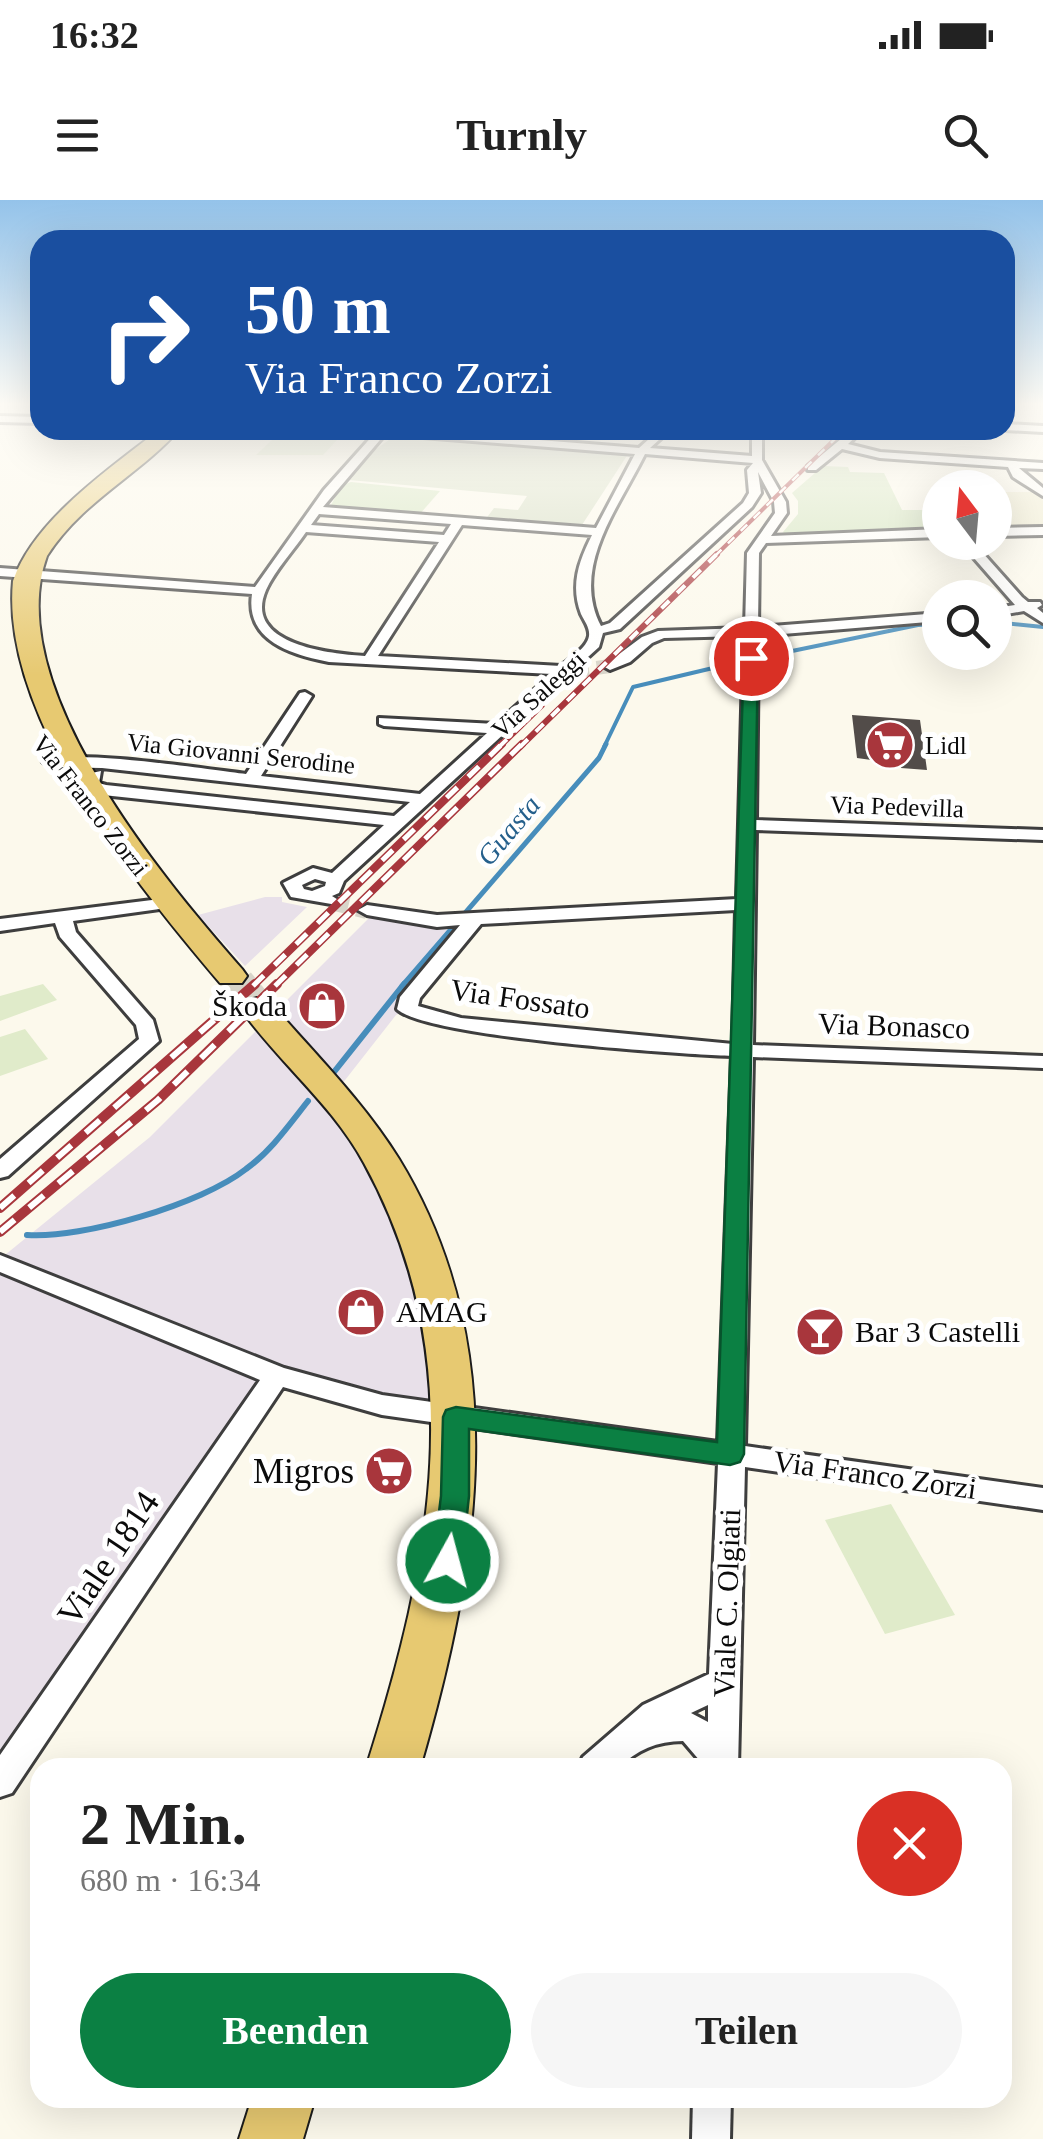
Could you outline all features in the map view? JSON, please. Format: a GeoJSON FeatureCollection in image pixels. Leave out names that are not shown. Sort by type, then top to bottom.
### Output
{"type":"FeatureCollection","features":[{"type":"Feature","properties":{"kind":"main road","name":"Via Franco Zorzi"},"geometry":{"type":"LineString","coordinates":[[94,494],[14,572],[10,646],[22,705],[51,762],[362,1133],[394,1184],[433,1282],[456,1417]]}},
{"type":"Feature","properties":{"kind":"main road"},"geometry":{"type":"LineString","coordinates":[[396,1758],[428,1655],[447,1566],[455,1496],[456,1417]]}},
{"type":"Feature","properties":{"kind":"main road"},"geometry":{"type":"LineString","coordinates":[[271,2139],[281,2108]]}},
{"type":"Feature","properties":{"kind":"street"},"geometry":{"type":"LineString","coordinates":[[330,494],[258,591],[257,616],[272,636],[286,646],[315,656],[569,671]]}},
{"type":"Feature","properties":{"kind":"street"},"geometry":{"type":"LineString","coordinates":[[597,631],[582,596],[580,578],[618,494]]}},
{"type":"Feature","properties":{"kind":"street","name":"Via Saleggi"},"geometry":{"type":"LineString","coordinates":[[335,879],[312,873],[292,883],[297,892],[324,898],[333,890],[335,879],[497,729],[569,671],[594,644],[597,631],[616,626],[748,505],[755,494]]}},
{"type":"Feature","properties":{"kind":"street","name":"Viale C. Olgiati"},"geometry":{"type":"LineString","coordinates":[[722,1758],[753,553],[778,519],[781,506],[775,494]]}},
{"type":"Feature","properties":{"kind":"street"},"geometry":{"type":"LineString","coordinates":[[317,510],[598,532]]}},
{"type":"Feature","properties":{"kind":"street"},"geometry":{"type":"LineString","coordinates":[[370,660],[458,522]]}},
{"type":"Feature","properties":{"kind":"street"},"geometry":{"type":"LineString","coordinates":[[303,528],[445,539]]}},
{"type":"Feature","properties":{"kind":"street"},"geometry":{"type":"LineString","coordinates":[[1012,532],[1043,531]]}},
{"type":"Feature","properties":{"kind":"street"},"geometry":{"type":"LineString","coordinates":[[760,540],[922,534]]}},
{"type":"Feature","properties":{"kind":"street"},"geometry":{"type":"LineString","coordinates":[[982,560],[1024,608],[1043,619]]}},
{"type":"Feature","properties":{"kind":"street"},"geometry":{"type":"LineString","coordinates":[[14,572],[258,591]]}},
{"type":"Feature","properties":{"kind":"street"},"geometry":{"type":"LineString","coordinates":[[1012,610],[1043,603]]}},
{"type":"Feature","properties":{"kind":"street"},"geometry":{"type":"LineString","coordinates":[[610,666],[627,660],[649,637],[922,618]]}},
{"type":"Feature","properties":{"kind":"street"},"geometry":{"type":"LineString","coordinates":[[252,779],[305,696]]}},
{"type":"Feature","properties":{"kind":"street"},"geometry":{"type":"LineString","coordinates":[[384,720],[497,729]]}},
{"type":"Feature","properties":{"kind":"street","name":"Via Giovanni Serodine"},"geometry":{"type":"LineString","coordinates":[[51,762],[102,763],[425,798]]}},
{"type":"Feature","properties":{"kind":"street"},"geometry":{"type":"LineString","coordinates":[[102,763],[90,783],[93,789],[400,822]]}},
{"type":"Feature","properties":{"kind":"street","name":"Via Pedevilla"},"geometry":{"type":"LineString","coordinates":[[748,825],[1043,835]]}},
{"type":"Feature","properties":{"kind":"street"},"geometry":{"type":"LineString","coordinates":[[0,925],[168,903]]}},
{"type":"Feature","properties":{"kind":"street"},"geometry":{"type":"LineString","coordinates":[[368,910],[437,922],[746,904]]}},
{"type":"Feature","properties":{"kind":"street"},"geometry":{"type":"LineString","coordinates":[[0,1171],[149,1041],[146,1024],[69,936],[62,916]]}},
{"type":"Feature","properties":{"kind":"street","name":"Via Fossato"},"geometry":{"type":"LineString","coordinates":[[471,918],[410,997],[406,1009],[567,1037],[742,1051]]}},
{"type":"Feature","properties":{"kind":"street","name":"Via Bonasco"},"geometry":{"type":"LineString","coordinates":[[742,1051],[1043,1062]]}},
{"type":"Feature","properties":{"kind":"street"},"geometry":{"type":"LineString","coordinates":[[0,1262],[278,1376],[382,1404],[456,1417]]}},
{"type":"Feature","properties":{"kind":"street","name":"Viale 1814"},"geometry":{"type":"LineString","coordinates":[[0,1782],[278,1376]]}},
{"type":"Feature","properties":{"kind":"street","name":"Via Franco Zorzi"},"geometry":{"type":"LineString","coordinates":[[456,1417],[1043,1500]]}},
{"type":"Feature","properties":{"kind":"street"},"geometry":{"type":"LineString","coordinates":[[605,1758],[654,1715],[725,1682]]}},
{"type":"Feature","properties":{"kind":"street"},"geometry":{"type":"LineString","coordinates":[[622,1743],[666,1727],[690,1727],[717,1758]]}},
{"type":"Feature","properties":{"kind":"street"},"geometry":{"type":"LineString","coordinates":[[711,2139],[712,2108]]}},
{"type":"Feature","properties":{"kind":"shaded area"},"geometry":{"type":"Polygon","coordinates":[[[1012,494],[1043,496],[1043,528],[1012,529],[1012,494]]]}},
{"type":"Feature","properties":{"kind":"shaded area"},"geometry":{"type":"Polygon","coordinates":[[[265,897],[282,897],[282,902],[307,907],[245,966],[198,915],[265,897]]]}},
{"type":"Feature","properties":{"kind":"shaded area"},"geometry":{"type":"Polygon","coordinates":[[[372,915],[464,923],[407,1009],[396,1015],[342,1084],[381,1160],[456,1417],[277,1376],[0,1782],[0,1259],[150,1137],[372,915]]]}},
{"type":"Feature","properties":{"kind":"green space"},"geometry":{"type":"Polygon","coordinates":[[[337,494],[437,494],[419,515],[331,505],[337,494]]]}},
{"type":"Feature","properties":{"kind":"green space"},"geometry":{"type":"Polygon","coordinates":[[[510,494],[602,494],[580,528],[485,520],[494,508],[518,510],[527,496],[510,494]]]}},
{"type":"Feature","properties":{"kind":"green space"},"geometry":{"type":"Polygon","coordinates":[[[793,494],[894,494],[902,510],[922,510],[922,532],[786,536],[783,532],[798,514],[798,501],[793,494]]]}},
{"type":"Feature","properties":{"kind":"green space"},"geometry":{"type":"Polygon","coordinates":[[[43,984],[57,1000],[0,1021],[0,996],[43,984]]]}},
{"type":"Feature","properties":{"kind":"green space"},"geometry":{"type":"Polygon","coordinates":[[[25,1029],[48,1059],[0,1076],[0,1037],[25,1029]]]}},
{"type":"Feature","properties":{"kind":"green space"},"geometry":{"type":"Polygon","coordinates":[[[891,1504],[955,1615],[885,1634],[825,1520],[891,1504]]]}},
{"type":"Feature","properties":{"kind":"building","name":"Lidl"},"geometry":{"type":"Polygon","coordinates":[[[852,715],[920,720],[927,770],[857,758],[852,715]]]}},
{"type":"Feature","properties":{"kind":"waterway","name":"Guasta"},"geometry":{"type":"LineString","coordinates":[[1012,624],[1043,627]]}},
{"type":"Feature","properties":{"kind":"waterway","name":"Guasta"},"geometry":{"type":"LineString","coordinates":[[763,657],[922,625]]}},
{"type":"Feature","properties":{"kind":"waterway","name":"Guasta"},"geometry":{"type":"LineString","coordinates":[[604,747],[633,687],[734,663]]}},
{"type":"Feature","properties":{"kind":"waterway","name":"Guasta"},"geometry":{"type":"LineString","coordinates":[[402,986],[599,758],[606,744]]}},
{"type":"Feature","properties":{"kind":"waterway","name":"Guasta"},"geometry":{"type":"LineString","coordinates":[[334,1072],[404,984]]}},
{"type":"Feature","properties":{"kind":"waterway"},"geometry":{"type":"LineString","coordinates":[[27,1235],[109,1225],[201,1195],[255,1162],[308,1101]]}},
{"type":"Feature","properties":{"kind":"tunnel"},"geometry":{"type":"LineString","coordinates":[[575,671],[610,666]]}},
{"type":"Feature","properties":{"kind":"tunnel"},"geometry":{"type":"LineString","coordinates":[[331,901],[367,910]]}},
{"type":"Feature","properties":{"kind":"tunnel"},"geometry":{"type":"LineString","coordinates":[[231,976],[239,986]]}},
{"type":"Feature","properties":{"kind":"tunnel"},"geometry":{"type":"LineString","coordinates":[[237,984],[257,1008]]}},
{"type":"Feature","properties":{"kind":"railway"},"geometry":{"type":"LineString","coordinates":[[715,556],[778,494]]}},
{"type":"Feature","properties":{"kind":"railway"},"geometry":{"type":"LineString","coordinates":[[520,747],[717,554]]}},
{"type":"Feature","properties":{"kind":"railway"},"geometry":{"type":"LineString","coordinates":[[499,747],[542,705]]}},
{"type":"Feature","properties":{"kind":"railway"},"geometry":{"type":"LineString","coordinates":[[253,986],[502,744]]}},
{"type":"Feature","properties":{"kind":"railway"},"geometry":{"type":"LineString","coordinates":[[275,986],[522,744]]}},
{"type":"Feature","properties":{"kind":"railway"},"geometry":{"type":"LineString","coordinates":[[0,1208],[255,984]]}},
{"type":"Feature","properties":{"kind":"railway"},"geometry":{"type":"LineString","coordinates":[[0,1232],[158,1100],[277,984]]}},
{"type":"Feature","properties":{"kind":"place","name":"Lidl"},"geometry":{"type":"Point","coordinates":[890,745]}},
{"type":"Feature","properties":{"kind":"place","name":"Škoda"},"geometry":{"type":"Point","coordinates":[322,1006]}},
{"type":"Feature","properties":{"kind":"place","name":"AMAG"},"geometry":{"type":"Point","coordinates":[361,1312]}},
{"type":"Feature","properties":{"kind":"place","name":"Bar 3 Castelli"},"geometry":{"type":"Point","coordinates":[820,1332]}},
{"type":"Feature","properties":{"kind":"place","name":"Migros"},"geometry":{"type":"Point","coordinates":[389,1471]}},
{"type":"Feature","properties":{"kind":"route"},"geometry":{"type":"LineString","coordinates":[[448,1561],[455,1496],[456,1417],[730,1454],[751,658]]}}]}
